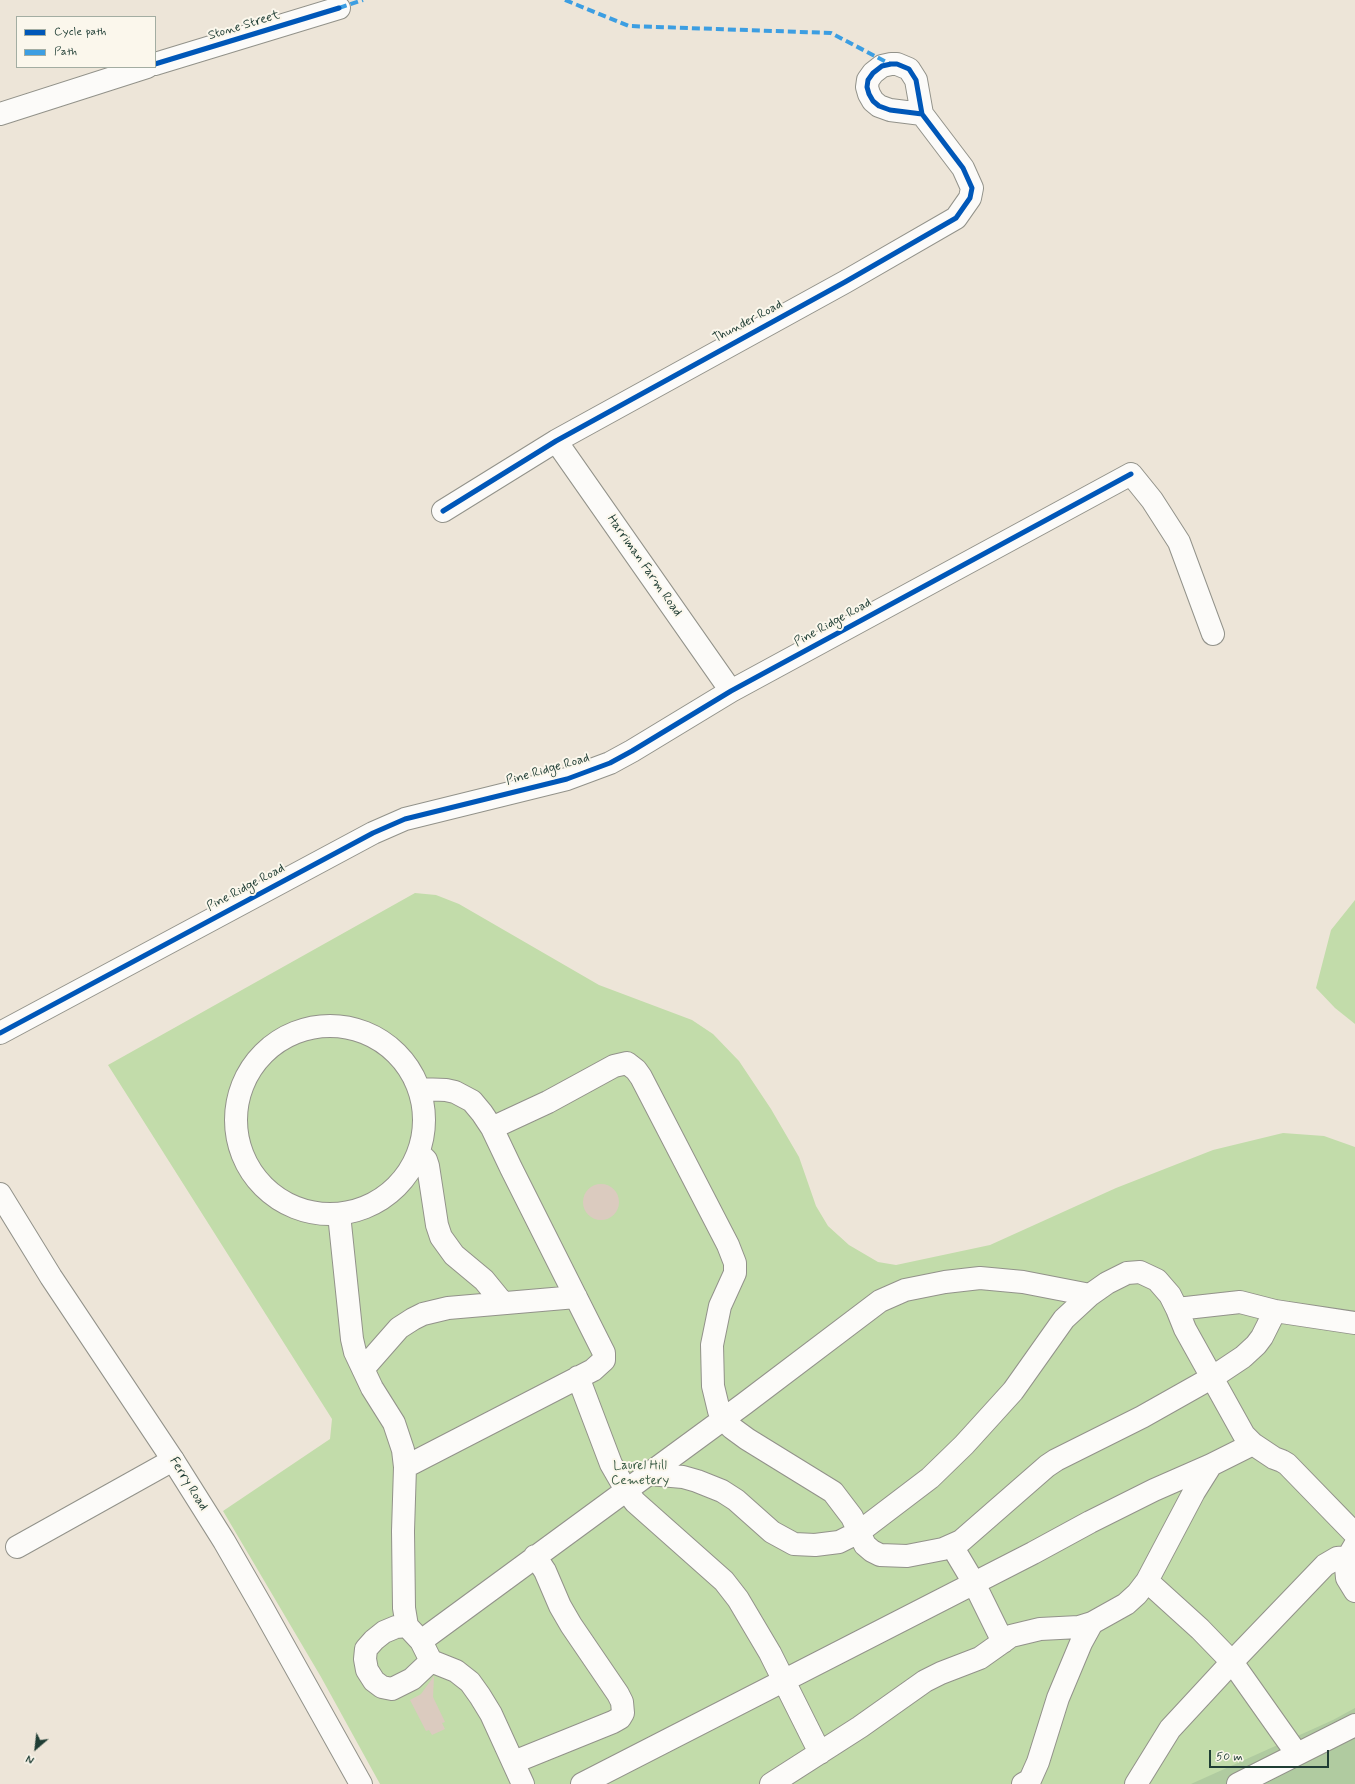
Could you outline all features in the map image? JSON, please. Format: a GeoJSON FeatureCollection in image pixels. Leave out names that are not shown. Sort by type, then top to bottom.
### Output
{"type":"FeatureCollection","features":[{"type":"Feature","properties":{"kind":"street","name":"Stone Street"},"geometry":{"type":"LineString","coordinates":[[156,64],[340,8]]}},
{"type":"Feature","properties":{"kind":"street"},"geometry":{"type":"LineString","coordinates":[[0,114],[144,68]]}},
{"type":"Feature","properties":{"kind":"street","name":"Thunder Road"},"geometry":{"type":"LineString","coordinates":[[443,511],[556,441],[845,282],[956,218],[970,198],[972,188],[970,180],[963,168],[922,114]]}},
{"type":"Feature","properties":{"kind":"street","name":"Harriman Farm Road"},"geometry":{"type":"LineString","coordinates":[[556,441],[731,691]]}},
{"type":"Feature","properties":{"kind":"street","name":"Pine Ridge Road"},"geometry":{"type":"LineString","coordinates":[[0,1033],[373,833],[405,819],[567,779],[610,763],[731,691],[1131,474],[1152,500],[1179,542],[1213,634]]}},
{"type":"Feature","properties":{"kind":"street"},"geometry":{"type":"LineString","coordinates":[[317,1026],[348,1027],[376,1038],[389,1046],[409,1069],[419,1089],[424,1111],[424,1126],[418,1153],[411,1170],[402,1182],[391,1192],[365,1208],[339,1214],[320,1214],[291,1206],[266,1189],[255,1178],[241,1151],[236,1121],[236,1106],[240,1091],[254,1064],[275,1043],[295,1032],[317,1026]]}},
{"type":"Feature","properties":{"kind":"street"},"geometry":{"type":"LineString","coordinates":[[492,1128],[548,1102],[614,1066],[627,1063],[636,1070],[642,1077],[728,1245],[735,1264],[735,1273],[720,1306],[712,1345],[713,1386],[719,1411],[723,1419],[747,1439],[829,1488],[842,1502],[852,1517],[865,1545],[880,1555],[907,1556],[952,1546],[971,1534],[1047,1466],[1056,1460],[1142,1417],[1213,1377],[1243,1357],[1256,1345],[1267,1329],[1276,1311]]}},
{"type":"Feature","properties":{"kind":"street"},"geometry":{"type":"LineString","coordinates":[[405,1467],[578,1377],[600,1365],[604,1360],[604,1353],[492,1128],[482,1113],[472,1101],[465,1096],[446,1090],[419,1089]]}},
{"type":"Feature","properties":{"kind":"street"},"geometry":{"type":"LineString","coordinates":[[418,1153],[426,1160],[428,1166],[437,1225],[441,1237],[454,1255],[484,1280],[502,1302]]}},
{"type":"Feature","properties":{"kind":"street","name":"Ferry Road"},"geometry":{"type":"LineString","coordinates":[[0,1194],[51,1277],[173,1460],[262,1607],[361,1784]]}},
{"type":"Feature","properties":{"kind":"street"},"geometry":{"type":"LineString","coordinates":[[339,1214],[352,1339],[355,1352],[372,1388],[396,1429],[403,1450],[405,1467],[402,1531],[404,1608],[414,1634],[431,1661],[456,1672],[470,1682],[480,1696],[491,1714],[523,1784]]}},
{"type":"Feature","properties":{"kind":"street"},"geometry":{"type":"LineString","coordinates":[[649,1474],[683,1477],[697,1480],[716,1488],[736,1500],[772,1532],[794,1544],[814,1545],[839,1542],[859,1532],[930,1478],[964,1445],[1013,1391],[1064,1319],[1090,1295],[1107,1283],[1127,1273],[1140,1272],[1157,1280],[1170,1295],[1184,1329],[1213,1377],[1229,1410],[1244,1435],[1253,1444],[1274,1458],[1287,1464],[1355,1534]]}},
{"type":"Feature","properties":{"kind":"street"},"geometry":{"type":"LineString","coordinates":[[414,1634],[535,1556],[833,1338],[872,1306],[905,1290],[945,1282],[980,1278],[1023,1282],[1090,1295]]}},
{"type":"Feature","properties":{"kind":"street"},"geometry":{"type":"LineString","coordinates":[[363,1369],[399,1328],[413,1318],[431,1311],[502,1302],[576,1297]]}},
{"type":"Feature","properties":{"kind":"street"},"geometry":{"type":"LineString","coordinates":[[1177,1309],[1240,1302],[1276,1311],[1355,1322]]}},
{"type":"Feature","properties":{"kind":"street"},"geometry":{"type":"LineString","coordinates":[[578,1377],[611,1464],[626,1490],[636,1502],[678,1538],[724,1581],[738,1599],[752,1621],[820,1752]]}},
{"type":"Feature","properties":{"kind":"street"},"geometry":{"type":"LineString","coordinates":[[582,1784],[750,1699],[783,1680],[1154,1490],[1212,1465],[1253,1444]]}},
{"type":"Feature","properties":{"kind":"street"},"geometry":{"type":"LineString","coordinates":[[17,1547],[173,1460]]}},
{"type":"Feature","properties":{"kind":"street"},"geometry":{"type":"LineString","coordinates":[[771,1784],[882,1712],[925,1681],[941,1673],[980,1658],[1011,1636],[1040,1629],[1079,1627],[1092,1623],[1126,1604],[1147,1582],[1194,1492],[1212,1465]]}},
{"type":"Feature","properties":{"kind":"street"},"geometry":{"type":"LineString","coordinates":[[952,1546],[974,1583],[1003,1642]]}},
{"type":"Feature","properties":{"kind":"street"},"geometry":{"type":"LineString","coordinates":[[1352,1551],[1346,1567],[1347,1578],[1355,1591]]}},
{"type":"Feature","properties":{"kind":"street"},"geometry":{"type":"LineString","coordinates":[[1136,1784],[1170,1729],[1232,1662],[1325,1565],[1352,1551]]}},
{"type":"Feature","properties":{"kind":"street"},"geometry":{"type":"LineString","coordinates":[[514,1762],[613,1722],[620,1718],[623,1713],[622,1702],[618,1694],[571,1625],[560,1606],[545,1571],[535,1556]]}},
{"type":"Feature","properties":{"kind":"street"},"geometry":{"type":"LineString","coordinates":[[1147,1582],[1200,1629],[1232,1662],[1242,1674],[1297,1754]]}},
{"type":"Feature","properties":{"kind":"street"},"geometry":{"type":"LineString","coordinates":[[1030,1783],[1058,1698],[1077,1653],[1092,1623]]}},
{"type":"Feature","properties":{"kind":"street"},"geometry":{"type":"LineString","coordinates":[[414,1634],[396,1627],[384,1632],[366,1649],[364,1659],[367,1670],[374,1681],[382,1687],[392,1689],[412,1679],[431,1661]]}},
{"type":"Feature","properties":{"kind":"street"},"geometry":{"type":"LineString","coordinates":[[1238,1784],[1355,1725]]}},
{"type":"Feature","properties":{"kind":"green space","name":"Laurel Hill Cemetery"},"geometry":{"type":"Polygon","coordinates":[[[415,893],[436,895],[459,904],[599,985],[692,1020],[713,1034],[739,1061],[771,1109],[799,1157],[816,1206],[828,1226],[849,1245],[878,1262],[896,1265],[990,1245],[1116,1188],[1213,1150],[1283,1133],[1324,1136],[1355,1147],[1355,1784],[380,1784],[321,1677],[223,1511],[330,1439],[332,1419],[108,1065],[415,893]]]}},
{"type":"Feature","properties":{"kind":"green space"},"geometry":{"type":"Polygon","coordinates":[[[1355,900],[1355,1024],[1335,1008],[1316,988],[1331,930],[1355,900]]]}},
{"type":"Feature","properties":{"kind":"green space"},"geometry":{"type":"Polygon","coordinates":[[[1355,1708],[1355,1784],[1191,1784],[1333,1720],[1355,1708]]]}},
{"type":"Feature","properties":{"kind":"building"},"geometry":{"type":"Polygon","coordinates":[[[605,1184],[614,1189],[618,1195],[618,1209],[614,1215],[605,1220],[597,1220],[588,1215],[584,1209],[583,1198],[588,1189],[594,1185],[605,1184]]]}},
{"type":"Feature","properties":{"kind":"building"},"geometry":{"type":"Polygon","coordinates":[[[434,1676],[433,1697],[445,1722],[442,1723],[445,1729],[432,1735],[429,1730],[426,1731],[410,1700],[421,1694],[434,1676]]]}},
{"type":"Feature","properties":{"kind":"marked path"},"geometry":{"type":"LineString","coordinates":[[339,8],[363,0]]}},
{"type":"Feature","properties":{"kind":"marked path"},"geometry":{"type":"LineString","coordinates":[[565,0],[629,26],[831,33],[890,64]]}},
{"type":"Feature","properties":{"kind":"cycle path"},"geometry":{"type":"LineString","coordinates":[[156,64],[339,8]]}},
{"type":"Feature","properties":{"kind":"cycle path"},"geometry":{"type":"LineString","coordinates":[[443,511],[556,441],[845,282],[956,218],[970,198],[972,188],[963,168],[922,114],[890,110],[879,106],[873,101],[867,87],[868,80],[873,73],[882,66],[891,64],[897,64],[909,69],[916,80],[922,114]]}},
{"type":"Feature","properties":{"kind":"cycle path"},"geometry":{"type":"LineString","coordinates":[[0,1033],[373,833],[405,819],[567,779],[610,763],[731,691],[1131,474]]}}]}
